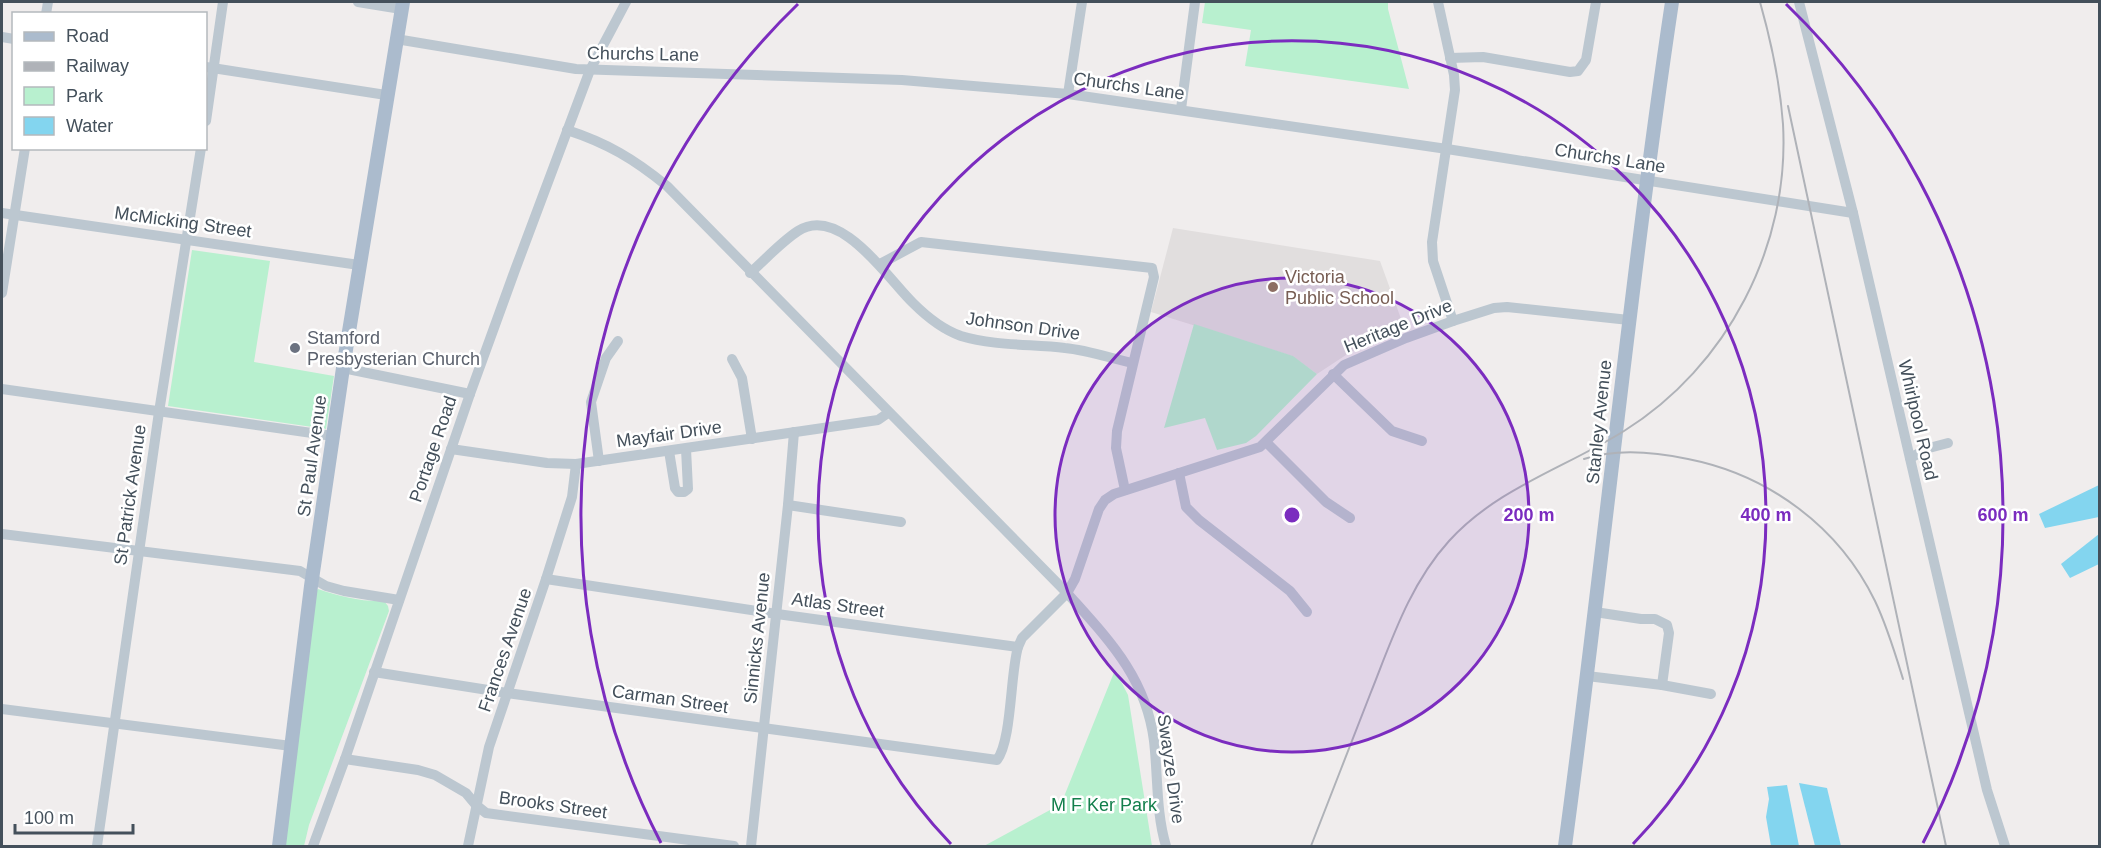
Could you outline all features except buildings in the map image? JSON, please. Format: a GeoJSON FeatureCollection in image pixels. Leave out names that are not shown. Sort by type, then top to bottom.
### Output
{"type":"FeatureCollection","features":[{"type":"Feature","properties":{"kind":"main road","name":"Stanley Avenue"},"geometry":{"type":"LineString","coordinates":[[1566,846],[1646,181],[1672,2]]}},
{"type":"Feature","properties":{"kind":"main road","name":"St Paul Avenue"},"geometry":{"type":"LineString","coordinates":[[279,846],[312,577],[359,265],[402,5]]}},
{"type":"Feature","properties":{"kind":"street"},"geometry":{"type":"LineString","coordinates":[[207,108],[210,68],[224,2]]}},
{"type":"Feature","properties":{"kind":"street"},"geometry":{"type":"LineString","coordinates":[[357,2],[402,5]]}},
{"type":"Feature","properties":{"kind":"street","name":"Portage Road"},"geometry":{"type":"LineString","coordinates":[[313,846],[470,394],[567,130],[600,47],[626,2]]}},
{"type":"Feature","properties":{"kind":"street"},"geometry":{"type":"LineString","coordinates":[[1068,94],[1083,2]]}},
{"type":"Feature","properties":{"kind":"street"},"geometry":{"type":"LineString","coordinates":[[1181,109],[1195,2]]}},
{"type":"Feature","properties":{"kind":"street"},"geometry":{"type":"LineString","coordinates":[[1437,2],[1455,90],[1432,242],[1433,261],[1453,321]]}},
{"type":"Feature","properties":{"kind":"street"},"geometry":{"type":"LineString","coordinates":[[1450,58],[1483,57],[1570,72],[1578,71],[1586,60],[1596,2]]}},
{"type":"Feature","properties":{"kind":"street","name":"Whirlpool Road"},"geometry":{"type":"LineString","coordinates":[[1799,2],[1853,213],[1987,790],[2005,846]]}},
{"type":"Feature","properties":{"kind":"street","name":"Churchs Lane"},"geometry":{"type":"LineString","coordinates":[[396,39],[576,69],[891,80],[1068,94],[1447,149],[1853,213]]}},
{"type":"Feature","properties":{"kind":"street"},"geometry":{"type":"LineString","coordinates":[[210,68],[386,95]]}},
{"type":"Feature","properties":{"kind":"street","name":"Swayze Drive"},"geometry":{"type":"LineString","coordinates":[[567,130],[598,140],[624,154],[666,186],[1067,593],[1109,640],[1127,663],[1149,720],[1154,740],[1160,815],[1166,846]]}},
{"type":"Feature","properties":{"kind":"street"},"geometry":{"type":"LineString","coordinates":[[2,293],[25,150]]}},
{"type":"Feature","properties":{"kind":"street","name":"St Patrick Avenue"},"geometry":{"type":"LineString","coordinates":[[97,846],[138,552],[201,150]]}},
{"type":"Feature","properties":{"kind":"street","name":"McMicking Street"},"geometry":{"type":"LineString","coordinates":[[2,213],[359,265]]}},
{"type":"Feature","properties":{"kind":"street","name":"Johnson Drive"},"geometry":{"type":"LineString","coordinates":[[750,273],[799,230],[811,226],[827,227],[842,232],[880,264],[912,303],[937,323],[960,335],[985,341],[1068,348],[1132,363]]}},
{"type":"Feature","properties":{"kind":"street"},"geometry":{"type":"LineString","coordinates":[[880,264],[921,242],[1152,268],[1154,277],[1132,363],[1116,441],[1125,490]]}},
{"type":"Feature","properties":{"kind":"street","name":"Heritage Drive"},"geometry":{"type":"LineString","coordinates":[[1067,593],[1075,579],[1099,509],[1105,500],[1125,490],[1260,447],[1333,374],[1344,365],[1362,356],[1494,308],[1507,307],[1629,320]]}},
{"type":"Feature","properties":{"kind":"street"},"geometry":{"type":"LineString","coordinates":[[599,461],[591,402],[606,358],[618,341]]}},
{"type":"Feature","properties":{"kind":"street"},"geometry":{"type":"LineString","coordinates":[[732,359],[742,378],[752,439]]}},
{"type":"Feature","properties":{"kind":"street"},"geometry":{"type":"LineString","coordinates":[[343,368],[470,394]]}},
{"type":"Feature","properties":{"kind":"street"},"geometry":{"type":"LineString","coordinates":[[1333,374],[1392,431],[1422,441]]}},
{"type":"Feature","properties":{"kind":"street"},"geometry":{"type":"LineString","coordinates":[[2,388],[333,436]]}},
{"type":"Feature","properties":{"kind":"street","name":"Mayfair Drive"},"geometry":{"type":"LineString","coordinates":[[451,449],[547,463],[576,464],[878,420],[888,413]]}},
{"type":"Feature","properties":{"kind":"street","name":"Sinnicks Avenue"},"geometry":{"type":"LineString","coordinates":[[751,846],[777,614],[794,432]]}},
{"type":"Feature","properties":{"kind":"street"},"geometry":{"type":"LineString","coordinates":[[1266,442],[1326,502],[1350,518]]}},
{"type":"Feature","properties":{"kind":"street"},"geometry":{"type":"LineString","coordinates":[[1910,458],[1929,447],[1948,443]]}},
{"type":"Feature","properties":{"kind":"street"},"geometry":{"type":"LineString","coordinates":[[669,451],[675,488],[678,492],[684,492],[688,489],[686,449]]}},
{"type":"Feature","properties":{"kind":"street","name":"Frances Avenue"},"geometry":{"type":"LineString","coordinates":[[468,846],[489,747],[572,497],[576,464]]}},
{"type":"Feature","properties":{"kind":"street"},"geometry":{"type":"LineString","coordinates":[[1179,473],[1186,507],[1198,520],[1290,591],[1307,612]]}},
{"type":"Feature","properties":{"kind":"street"},"geometry":{"type":"LineString","coordinates":[[788,505],[901,522]]}},
{"type":"Feature","properties":{"kind":"street"},"geometry":{"type":"LineString","coordinates":[[2,534],[300,571],[326,586],[399,600]]}},
{"type":"Feature","properties":{"kind":"street","name":"Atlas Street"},"geometry":{"type":"LineString","coordinates":[[546,579],[1018,647]]}},
{"type":"Feature","properties":{"kind":"street"},"geometry":{"type":"LineString","coordinates":[[1018,647],[1022,638],[1067,593]]}},
{"type":"Feature","properties":{"kind":"street"},"geometry":{"type":"LineString","coordinates":[[1595,612],[1654,619],[1667,625],[1669,633],[1662,685]]}},
{"type":"Feature","properties":{"kind":"street","name":"Carman Street"},"geometry":{"type":"LineString","coordinates":[[374,672],[507,693],[997,760],[1002,753],[1006,732],[1018,647]]}},
{"type":"Feature","properties":{"kind":"street"},"geometry":{"type":"LineString","coordinates":[[1587,676],[1662,685],[1711,694]]}},
{"type":"Feature","properties":{"kind":"street"},"geometry":{"type":"LineString","coordinates":[[2,709],[291,746]]}},
{"type":"Feature","properties":{"kind":"street","name":"Brooks Street"},"geometry":{"type":"LineString","coordinates":[[345,759],[418,770],[435,775],[466,793],[476,806],[486,813],[735,846]]}},
{"type":"Feature","properties":{"kind":"shaded area","name":"Victoria Public School"},"geometry":{"type":"Polygon","coordinates":[[[1173,228],[1380,261],[1404,327],[1349,353],[1317,374],[1292,356],[1151,312],[1173,228]]]}},
{"type":"Feature","properties":{"kind":"green space"},"geometry":{"type":"Polygon","coordinates":[[[1205,2],[1388,2],[1409,89],[1245,66],[1251,30],[1202,23],[1205,2]]]}},
{"type":"Feature","properties":{"kind":"green space"},"geometry":{"type":"Polygon","coordinates":[[[192,250],[270,261],[254,362],[334,376],[326,429],[168,406],[192,250]]]}},
{"type":"Feature","properties":{"kind":"green space"},"geometry":{"type":"Polygon","coordinates":[[[1194,324],[1293,356],[1317,374],[1256,436],[1246,443],[1217,450],[1205,418],[1164,428],[1194,324]]]}},
{"type":"Feature","properties":{"kind":"green space"},"geometry":{"type":"Polygon","coordinates":[[[318,589],[367,601],[384,601],[389,611],[309,825],[304,846],[284,846],[315,593],[318,589]]]}},
{"type":"Feature","properties":{"kind":"green space","name":"M F Ker Park"},"geometry":{"type":"Polygon","coordinates":[[[1115,670],[1128,695],[1152,846],[984,846],[1061,804],[1115,670]]]}},
{"type":"Feature","properties":{"kind":"water"},"geometry":{"type":"Polygon","coordinates":[[[2099,485],[2099,517],[2045,528],[2039,514],[2099,485]]]}},
{"type":"Feature","properties":{"kind":"water"},"geometry":{"type":"Polygon","coordinates":[[[2099,534],[2099,564],[2070,578],[2061,564],[2099,534]]]}},
{"type":"Feature","properties":{"kind":"water"},"geometry":{"type":"Polygon","coordinates":[[[1799,783],[1827,788],[1841,846],[1815,846],[1799,783]]]}},
{"type":"Feature","properties":{"kind":"water"},"geometry":{"type":"Polygon","coordinates":[[[1787,785],[1799,846],[1771,846],[1766,817],[1769,799],[1767,787],[1787,785]]]}},
{"type":"Feature","properties":{"kind":"railway"},"geometry":{"type":"LineString","coordinates":[[1311,846],[1403,613],[1423,575],[1435,558],[1449,541],[1488,507],[1532,480],[1624,431],[1661,404],[1693,373],[1721,338],[1745,299],[1763,258],[1776,214],[1782,170],[1783,124],[1780,93],[1760,2]]}},
{"type":"Feature","properties":{"kind":"railway"},"geometry":{"type":"LineString","coordinates":[[1788,106],[1946,846]]}},
{"type":"Feature","properties":{"kind":"railway"},"geometry":{"type":"LineString","coordinates":[[1584,459],[1623,452],[1662,454],[1688,459],[1746,478],[1773,491],[1798,508],[1842,550],[1860,574],[1883,620],[1903,679]]}},
{"type":"Feature","properties":{"kind":"place","name":"Victoria Public School"},"geometry":{"type":"Point","coordinates":[1273,287]}},
{"type":"Feature","properties":{"kind":"place","name":"Stamford Presbysterian Church"},"geometry":{"type":"Point","coordinates":[295,348]}}]}
